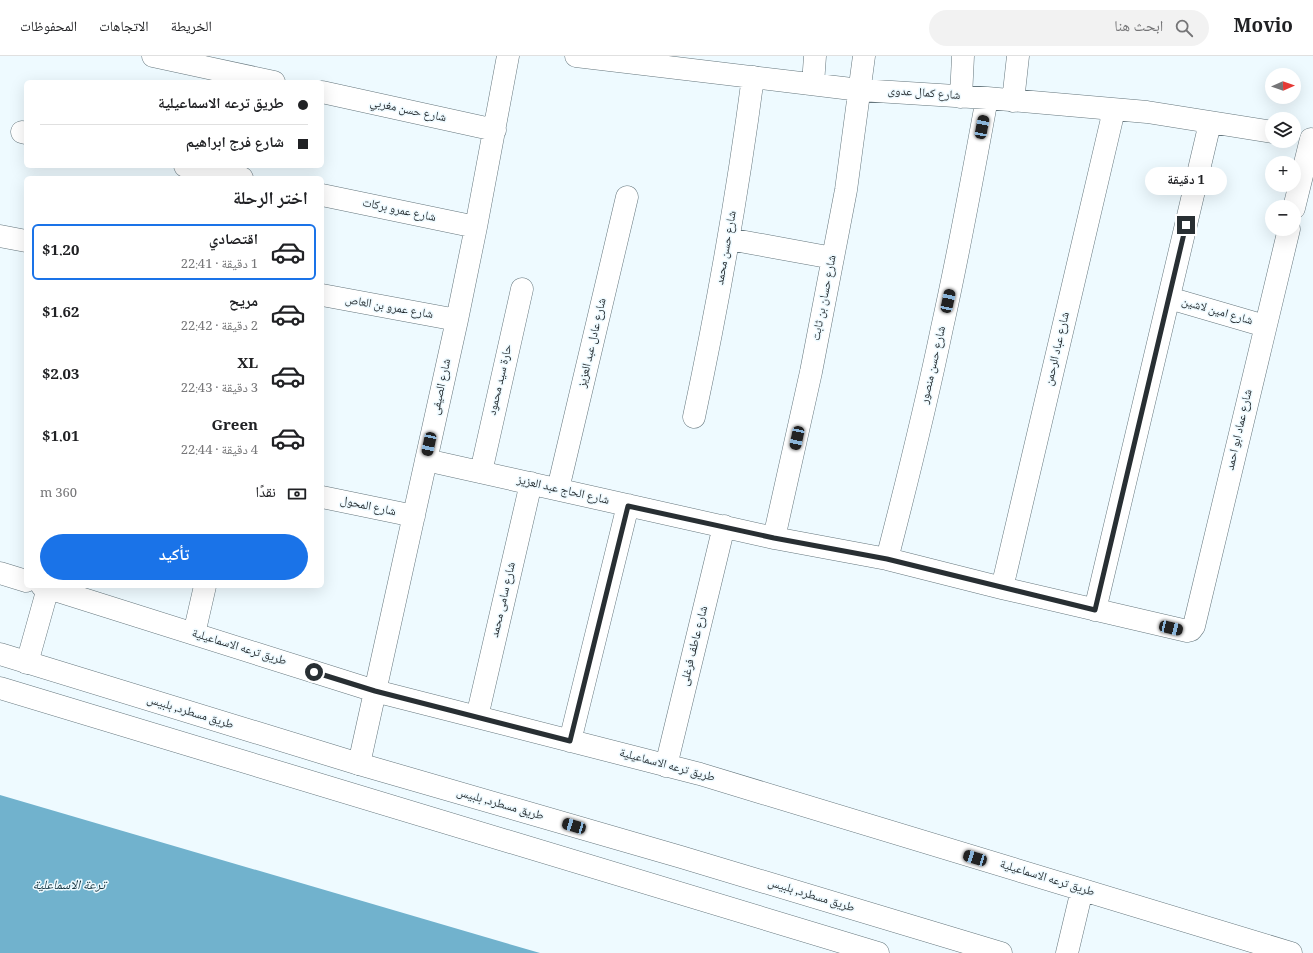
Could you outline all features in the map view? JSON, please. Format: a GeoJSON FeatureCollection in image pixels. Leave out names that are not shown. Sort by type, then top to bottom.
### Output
{"type":"FeatureCollection","features":[{"type":"Feature","properties":{"kind":"street"},"geometry":{"type":"LineString","coordinates":[[153,56],[265,80]]}},
{"type":"Feature","properties":{"kind":"street","name":"شارع الصيفى"},"geometry":{"type":"LineString","coordinates":[[359,764],[457,320],[495,130],[508,56]]}},
{"type":"Feature","properties":{"kind":"street","name":"شارع كمال عدوى"},"geometry":{"type":"LineString","coordinates":[[576,56],[715,64],[753,77],[860,90],[987,98],[1147,112],[1265,131]]}},
{"type":"Feature","properties":{"kind":"street"},"geometry":{"type":"LineString","coordinates":[[813,84],[815,56]]}},
{"type":"Feature","properties":{"kind":"street","name":"شارع حسان بن ثابت"},"geometry":{"type":"LineString","coordinates":[[774,538],[810,379],[846,190],[864,56]]}},
{"type":"Feature","properties":{"kind":"street"},"geometry":{"type":"LineString","coordinates":[[961,97],[963,56]]}},
{"type":"Feature","properties":{"kind":"street"},"geometry":{"type":"LineString","coordinates":[[1013,101],[1018,56]]}},
{"type":"Feature","properties":{"kind":"street","name":"شارع حسن محمد"},"geometry":{"type":"LineString","coordinates":[[694,417],[713,328],[729,239],[753,77]]}},
{"type":"Feature","properties":{"kind":"street","name":"شارع حسن مغربي"},"geometry":{"type":"LineString","coordinates":[[324,92],[495,130]]}},
{"type":"Feature","properties":{"kind":"street","name":"شارع حسن منصور"},"geometry":{"type":"LineString","coordinates":[[887,559],[916,444],[942,330],[966,214],[987,98]]}},
{"type":"Feature","properties":{"kind":"street","name":"شارع عباد الرحمن"},"geometry":{"type":"LineString","coordinates":[[1002,588],[1114,110]]}},
{"type":"Feature","properties":{"kind":"street"},"geometry":{"type":"LineString","coordinates":[[1095,610],[1210,123]]}},
{"type":"Feature","properties":{"kind":"street"},"geometry":{"type":"LineString","coordinates":[[1295,200],[1306,138]]}},
{"type":"Feature","properties":{"kind":"street"},"geometry":{"type":"LineString","coordinates":[[194,168],[232,176]]}},
{"type":"Feature","properties":{"kind":"street","name":"شارع عمرو بركات"},"geometry":{"type":"LineString","coordinates":[[324,195],[476,227]]}},
{"type":"Feature","properties":{"kind":"street","name":"شارع عادل عبد العزيز"},"geometry":{"type":"LineString","coordinates":[[558,489],[627,197]]}},
{"type":"Feature","properties":{"kind":"street"},"geometry":{"type":"LineString","coordinates":[[0,236],[24,241]]}},
{"type":"Feature","properties":{"kind":"street","name":"شارع عماد ابو احمد"},"geometry":{"type":"LineString","coordinates":[[1191,630],[1194,626],[1198,610],[1264,326],[1287,236]]}},
{"type":"Feature","properties":{"kind":"street"},"geometry":{"type":"LineString","coordinates":[[729,239],[833,258]]}},
{"type":"Feature","properties":{"kind":"street","name":"حارة سيد محمود"},"geometry":{"type":"LineString","coordinates":[[481,472],[522,289]]}},
{"type":"Feature","properties":{"kind":"street","name":"شارع عمرو بن العاص"},"geometry":{"type":"LineString","coordinates":[[324,295],[457,320]]}},
{"type":"Feature","properties":{"kind":"street","name":"شارع امين لاشين"},"geometry":{"type":"LineString","coordinates":[[1169,298],[1264,326]]}},
{"type":"Feature","properties":{"kind":"street","name":"شارع الحاج عبد العزيز"},"geometry":{"type":"LineString","coordinates":[[426,460],[774,538],[887,559],[1095,610],[1186,631],[1191,630]]}},
{"type":"Feature","properties":{"kind":"street","name":"شارع سامى محمد"},"geometry":{"type":"LineString","coordinates":[[477,717],[531,484]]}},
{"type":"Feature","properties":{"kind":"street","name":"شارع المحول"},"geometry":{"type":"LineString","coordinates":[[324,497],[414,516]]}},
{"type":"Feature","properties":{"kind":"street"},"geometry":{"type":"LineString","coordinates":[[570,741],[628,506]]}},
{"type":"Feature","properties":{"kind":"street","name":"شارع عاطف فرغلى"},"geometry":{"type":"LineString","coordinates":[[666,766],[724,526]]}},
{"type":"Feature","properties":{"kind":"street"},"geometry":{"type":"LineString","coordinates":[[0,573],[24,580]]}},
{"type":"Feature","properties":{"kind":"street"},"geometry":{"type":"LineString","coordinates":[[27,663],[45,588]]}},
{"type":"Feature","properties":{"kind":"street","name":"طريق ترعه الاسماعيلية"},"geometry":{"type":"LineString","coordinates":[[48,588],[375,691],[700,774],[1291,953]]}},
{"type":"Feature","properties":{"kind":"street"},"geometry":{"type":"LineString","coordinates":[[194,634],[205,588]]}},
{"type":"Feature","properties":{"kind":"street","name":"طريق مسطرد, بلبيس"},"geometry":{"type":"LineString","coordinates":[[0,654],[359,764],[681,857],[1001,953]]}},
{"type":"Feature","properties":{"kind":"street"},"geometry":{"type":"LineString","coordinates":[[0,688],[878,953]]}},
{"type":"Feature","properties":{"kind":"street"},"geometry":{"type":"LineString","coordinates":[[1067,953],[1082,890]]}},
{"type":"Feature","properties":{"kind":"water","name":"ترعة الاسماعلية"},"geometry":{"type":"Polygon","coordinates":[[[0,795],[540,953],[0,953],[0,795]]]}},
{"type":"Feature","properties":{"kind":"route"},"geometry":{"type":"LineString","coordinates":[[314,672],[375,691],[570,741],[628,506],[774,538],[887,559],[1095,610],[1186,225]]}}]}
